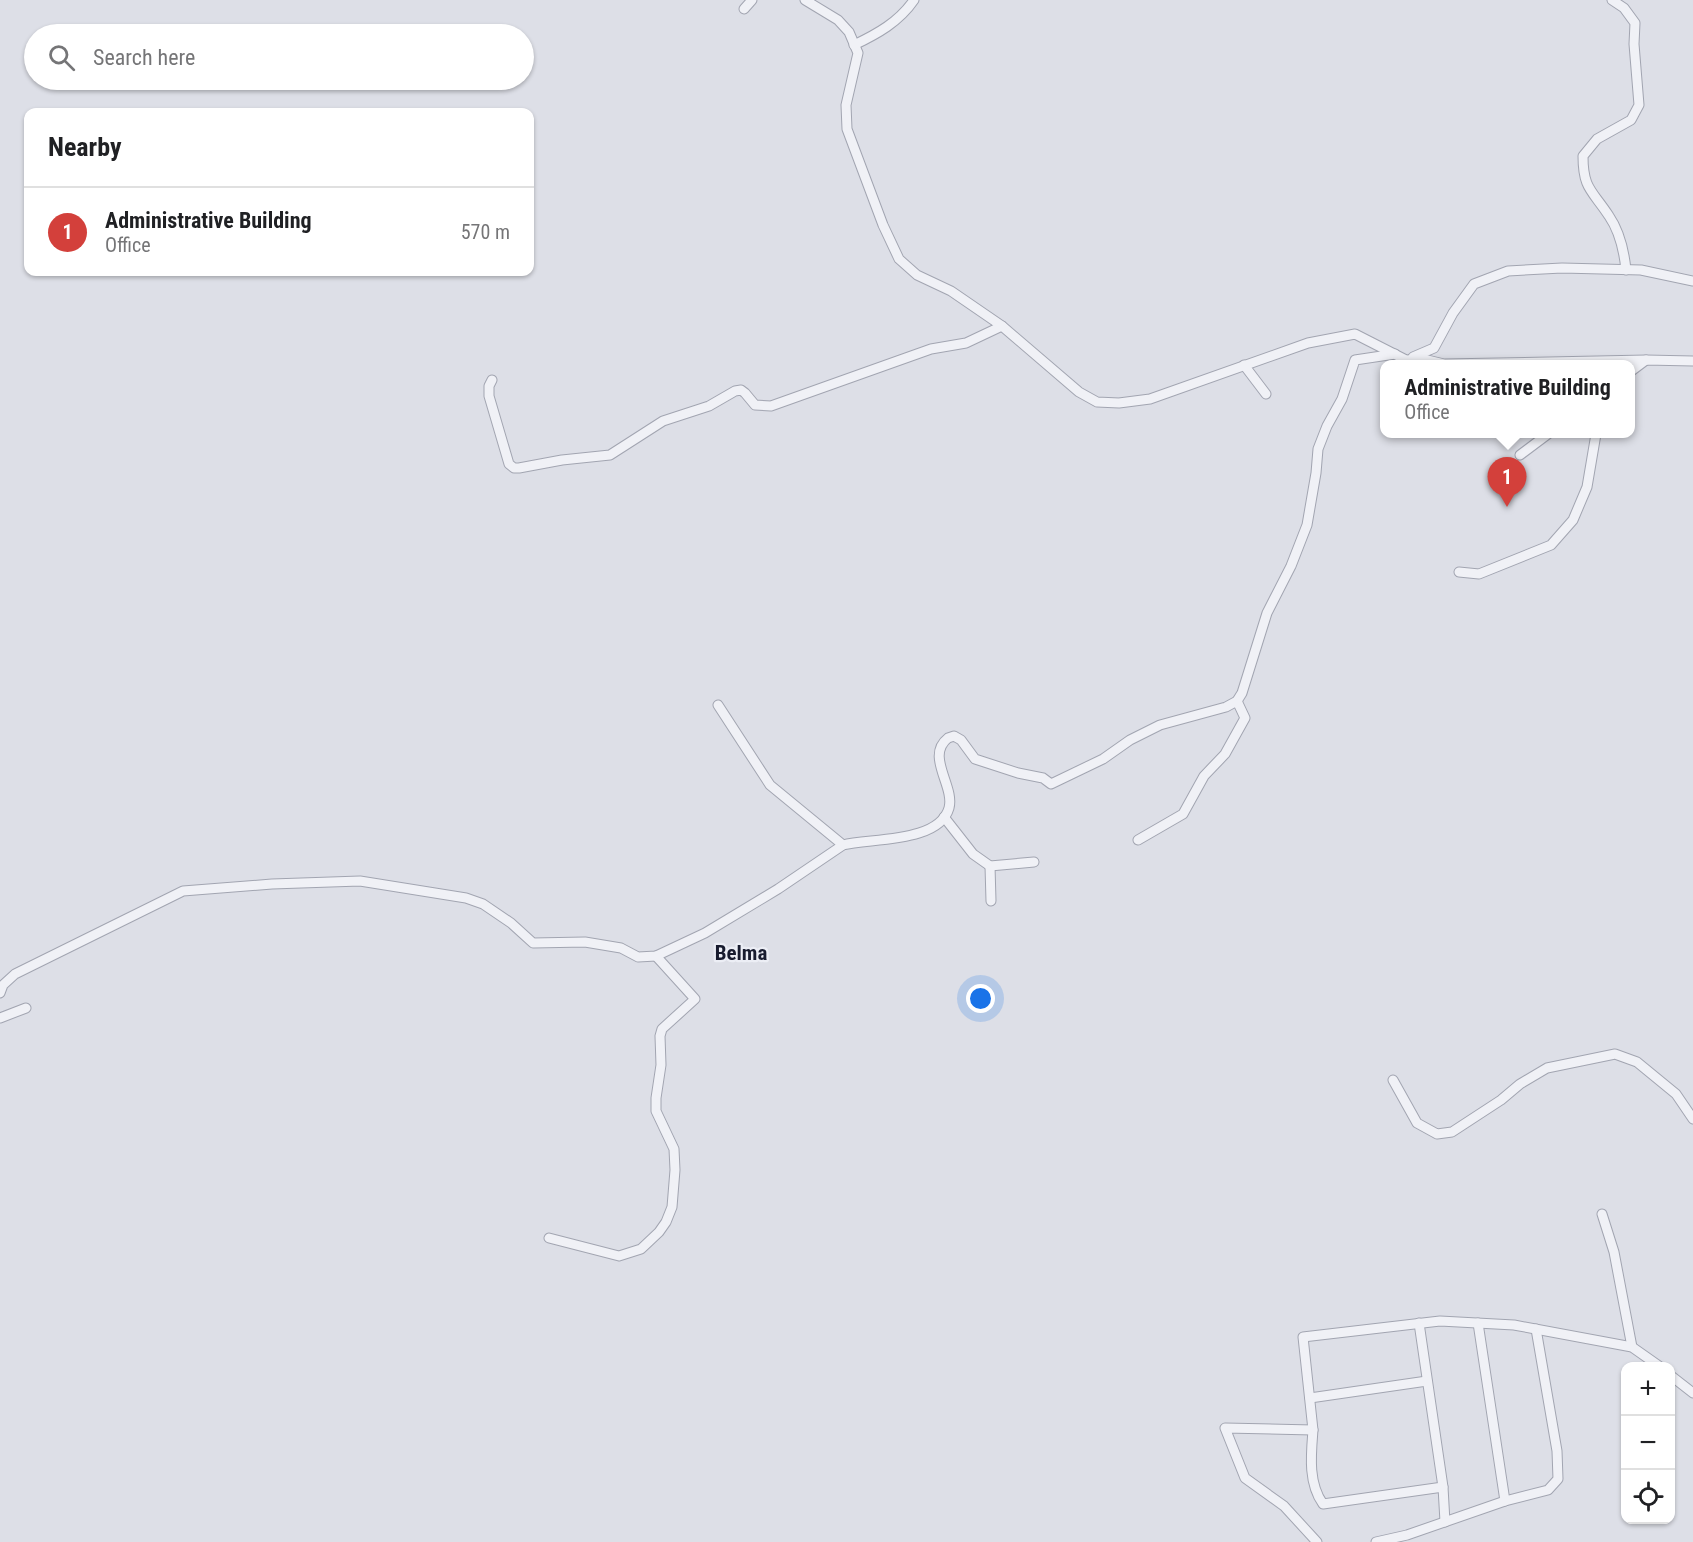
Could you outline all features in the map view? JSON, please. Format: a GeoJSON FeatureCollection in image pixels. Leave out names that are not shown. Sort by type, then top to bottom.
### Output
{"type":"FeatureCollection","features":[{"type":"Feature","properties":{"kind":"street"},"geometry":{"type":"LineString","coordinates":[[744,9],[752,0]]}},
{"type":"Feature","properties":{"kind":"street"},"geometry":{"type":"LineString","coordinates":[[805,0],[838,20],[849,32],[858,53],[846,105],[847,129],[882,225],[899,259],[917,275],[951,291],[1002,326],[1079,392],[1097,402],[1119,403],[1150,399],[1308,344],[1355,334],[1406,360],[1427,360]]}},
{"type":"Feature","properties":{"kind":"street"},"geometry":{"type":"LineString","coordinates":[[854,45],[882,31],[909,8],[914,0]]}},
{"type":"Feature","properties":{"kind":"street"},"geometry":{"type":"LineString","coordinates":[[1612,0],[1624,8],[1635,23],[1634,44],[1639,105],[1631,120],[1597,139],[1583,156],[1583,176],[1593,196],[1609,216],[1623,246],[1626,270]]}},
{"type":"Feature","properties":{"kind":"street"},"geometry":{"type":"LineString","coordinates":[[1406,360],[1434,348],[1453,313],[1474,284],[1509,271],[1562,268],[1641,270],[1693,281]]}},
{"type":"Feature","properties":{"kind":"street"},"geometry":{"type":"LineString","coordinates":[[492,380],[489,390],[491,405],[509,464],[514,468],[519,468],[562,460],[610,455],[663,421],[709,406],[735,391],[741,390],[755,405],[771,406],[931,349],[966,343],[1002,326]]}},
{"type":"Feature","properties":{"kind":"street"},"geometry":{"type":"LineString","coordinates":[[0,993],[3,985],[15,974],[183,891],[272,884],[360,881],[466,898],[483,904],[511,923],[533,943],[585,942],[621,948],[638,957],[656,956],[705,933],[778,889],[843,844],[902,837],[935,826],[949,808],[939,759],[941,746],[948,738],[954,736],[961,740],[975,759],[1018,773],[1043,778],[1051,783],[1103,759],[1130,740],[1160,725],[1226,707],[1237,701],[1242,693],[1268,613],[1291,566],[1307,525],[1318,449],[1327,426],[1342,399],[1355,360],[1395,354]]}},
{"type":"Feature","properties":{"kind":"street"},"geometry":{"type":"LineString","coordinates":[[1635,360],[1693,362]]}},
{"type":"Feature","properties":{"kind":"street"},"geometry":{"type":"LineString","coordinates":[[1635,368],[1646,360]]}},
{"type":"Feature","properties":{"kind":"street"},"geometry":{"type":"LineString","coordinates":[[1244,365],[1266,394]]}},
{"type":"Feature","properties":{"kind":"street"},"geometry":{"type":"LineString","coordinates":[[1520,456],[1543,438]]}},
{"type":"Feature","properties":{"kind":"street"},"geometry":{"type":"LineString","coordinates":[[1459,572],[1479,574],[1551,545],[1573,520],[1587,486],[1595,438]]}},
{"type":"Feature","properties":{"kind":"street"},"geometry":{"type":"LineString","coordinates":[[1138,840],[1183,814],[1204,776],[1225,754],[1245,718],[1237,701]]}},
{"type":"Feature","properties":{"kind":"street"},"geometry":{"type":"LineString","coordinates":[[717,705],[770,785],[843,844]]}},
{"type":"Feature","properties":{"kind":"street"},"geometry":{"type":"LineString","coordinates":[[944,817],[973,854],[990,866],[1034,862]]}},
{"type":"Feature","properties":{"kind":"street"},"geometry":{"type":"LineString","coordinates":[[990,866],[991,901]]}},
{"type":"Feature","properties":{"kind":"street"},"geometry":{"type":"LineString","coordinates":[[549,1238],[619,1256],[641,1249],[653,1238],[666,1222],[672,1207],[674,1149],[656,1112],[661,1065],[660,1036],[662,1029],[695,999],[656,956]]}},
{"type":"Feature","properties":{"kind":"street"},"geometry":{"type":"LineString","coordinates":[[0,1018],[26,1008]]}},
{"type":"Feature","properties":{"kind":"street"},"geometry":{"type":"LineString","coordinates":[[1393,1080],[1417,1123],[1437,1134],[1452,1132],[1501,1100],[1520,1084],[1547,1068],[1615,1054],[1637,1062],[1676,1094],[1693,1119]]}},
{"type":"Feature","properties":{"kind":"street"},"geometry":{"type":"LineString","coordinates":[[1602,1214],[1614,1252],[1632,1347]]}},
{"type":"Feature","properties":{"kind":"street"},"geometry":{"type":"LineString","coordinates":[[1443,1487],[1323,1504],[1316,1494],[1310,1460],[1313,1430],[1303,1337],[1440,1321],[1514,1325],[1632,1347],[1653,1362]]}},
{"type":"Feature","properties":{"kind":"street"},"geometry":{"type":"LineString","coordinates":[[1419,1323],[1443,1487],[1445,1522]]}},
{"type":"Feature","properties":{"kind":"street"},"geometry":{"type":"LineString","coordinates":[[1478,1323],[1505,1501]]}},
{"type":"Feature","properties":{"kind":"street"},"geometry":{"type":"LineString","coordinates":[[1376,1542],[1407,1535],[1505,1501],[1548,1491],[1558,1479],[1557,1451],[1536,1329]]}},
{"type":"Feature","properties":{"kind":"street"},"geometry":{"type":"LineString","coordinates":[[1675,1379],[1693,1393]]}},
{"type":"Feature","properties":{"kind":"street"},"geometry":{"type":"LineString","coordinates":[[1310,1398],[1427,1381]]}},
{"type":"Feature","properties":{"kind":"street"},"geometry":{"type":"LineString","coordinates":[[1313,1430],[1225,1428],[1245,1478],[1284,1506],[1317,1542]]}},
{"type":"Feature","properties":{"kind":"place","name":"Administrative Building"},"geometry":{"type":"Point","coordinates":[1507,507]}},
{"type":"Feature","properties":{"kind":"district","name":"Belma"},"geometry":{"type":"Point","coordinates":[741,953]}}]}
